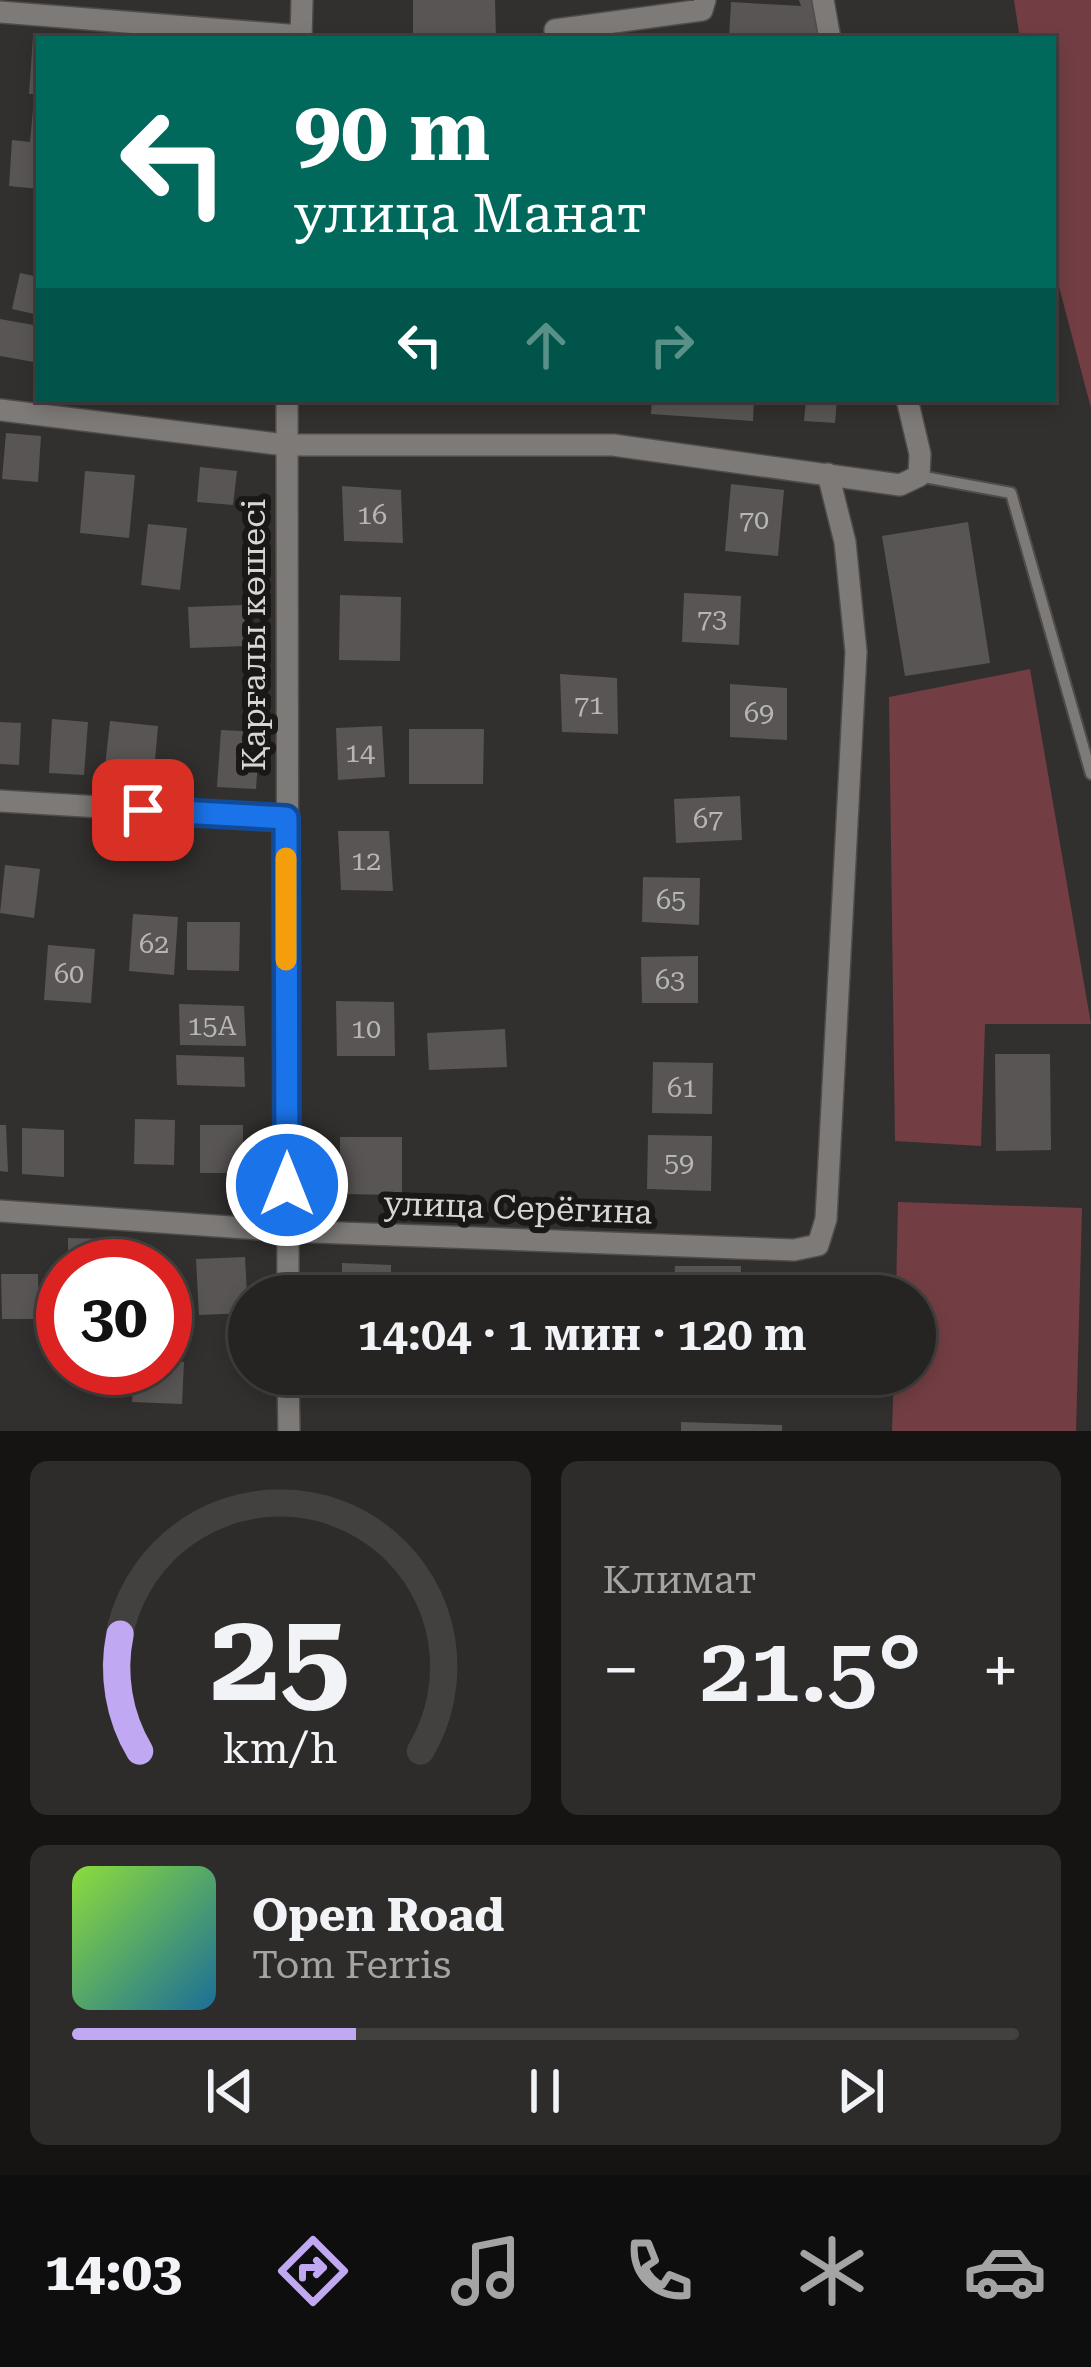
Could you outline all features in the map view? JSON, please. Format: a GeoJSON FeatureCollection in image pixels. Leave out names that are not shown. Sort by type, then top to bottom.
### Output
{"type":"FeatureCollection","features":[{"type":"Feature","properties":{"kind":"street"},"geometry":{"type":"LineString","coordinates":[[301,36],[302,0]]}},
{"type":"Feature","properties":{"kind":"street"},"geometry":{"type":"LineString","coordinates":[[556,30],[703,10],[705,0]]}},
{"type":"Feature","properties":{"kind":"street"},"geometry":{"type":"LineString","coordinates":[[823,0],[829,36]]}},
{"type":"Feature","properties":{"kind":"street"},"geometry":{"type":"LineString","coordinates":[[0,12],[289,36]]}},
{"type":"Feature","properties":{"kind":"street","name":"Қарғалы көшесі"},"geometry":{"type":"LineString","coordinates":[[287,402],[288,1275]]}},
{"type":"Feature","properties":{"kind":"street"},"geometry":{"type":"LineString","coordinates":[[0,410],[285,445],[613,445],[901,485],[919,476],[920,454],[909,402]]}},
{"type":"Feature","properties":{"kind":"street","name":"улица Серёгина"},"geometry":{"type":"LineString","coordinates":[[0,1211],[287,1231],[794,1250],[818,1245],[826,1219],[856,652],[845,542],[828,474]]}},
{"type":"Feature","properties":{"kind":"street"},"geometry":{"type":"LineString","coordinates":[[0,801],[286,818]]}},
{"type":"Feature","properties":{"kind":"street"},"geometry":{"type":"LineString","coordinates":[[289,1395],[289,1431]]}},
{"type":"Feature","properties":{"kind":"lane"},"geometry":{"type":"LineString","coordinates":[[919,476],[1011,493],[1091,774]]}},
{"type":"Feature","properties":{"kind":"shaded area"},"geometry":{"type":"Polygon","coordinates":[[[1014,0],[1091,0],[1091,408],[1056,275],[1056,36],[1020,36],[1014,0]]]}},
{"type":"Feature","properties":{"kind":"shaded area"},"geometry":{"type":"Polygon","coordinates":[[[1030,669],[1091,1024],[985,1024],[981,1146],[895,1141],[889,697],[1030,669]]]}},
{"type":"Feature","properties":{"kind":"shaded area"},"geometry":{"type":"Polygon","coordinates":[[[898,1202],[1082,1208],[1076,1431],[892,1431],[893,1395],[936,1395],[936,1275],[896,1275],[898,1202]]]}},
{"type":"Feature","properties":{"kind":"building"},"geometry":{"type":"Polygon","coordinates":[[[413,0],[495,0],[496,36],[413,36],[413,0]]]}},
{"type":"Feature","properties":{"kind":"building"},"geometry":{"type":"Polygon","coordinates":[[[799,0],[814,0],[819,36],[729,36],[731,2],[801,6],[799,0]]]}},
{"type":"Feature","properties":{"kind":"building"},"geometry":{"type":"Polygon","coordinates":[[[33,37],[36,37],[36,94],[29,94],[33,37]]]}},
{"type":"Feature","properties":{"kind":"building"},"geometry":{"type":"Polygon","coordinates":[[[36,98],[36,189],[9,186],[12,140],[30,142],[36,98]]]}},
{"type":"Feature","properties":{"kind":"building"},"geometry":{"type":"Polygon","coordinates":[[[20,273],[36,276],[36,314],[12,309],[20,273]]]}},
{"type":"Feature","properties":{"kind":"building"},"geometry":{"type":"Polygon","coordinates":[[[0,319],[36,325],[34,362],[0,356],[0,319]]]}},
{"type":"Feature","properties":{"kind":"building"},"geometry":{"type":"Polygon","coordinates":[[[652,402],[754,402],[753,421],[651,414],[652,402]]]}},
{"type":"Feature","properties":{"kind":"building"},"geometry":{"type":"Polygon","coordinates":[[[806,402],[837,402],[835,423],[804,421],[806,402]]]}},
{"type":"Feature","properties":{"kind":"building"},"geometry":{"type":"Polygon","coordinates":[[[6,433],[41,436],[38,482],[2,479],[6,433]]]}},
{"type":"Feature","properties":{"kind":"building"},"geometry":{"type":"Polygon","coordinates":[[[200,467],[237,471],[233,505],[197,502],[200,467]]]}},
{"type":"Feature","properties":{"kind":"building"},"geometry":{"type":"Polygon","coordinates":[[[85,471],[135,475],[129,538],[80,533],[85,471]]]}},
{"type":"Feature","properties":{"kind":"building"},"geometry":{"type":"Polygon","coordinates":[[[731,484],[784,490],[778,556],[725,551],[731,484]]]}},
{"type":"Feature","properties":{"kind":"building"},"geometry":{"type":"Polygon","coordinates":[[[342,486],[401,490],[403,543],[344,541],[342,486]]]}},
{"type":"Feature","properties":{"kind":"building"},"geometry":{"type":"Polygon","coordinates":[[[968,522],[990,663],[905,676],[882,536],[968,522]]]}},
{"type":"Feature","properties":{"kind":"building"},"geometry":{"type":"Polygon","coordinates":[[[148,524],[187,528],[180,590],[141,585],[148,524]]]}},
{"type":"Feature","properties":{"kind":"building"},"geometry":{"type":"Polygon","coordinates":[[[684,593],[741,596],[739,645],[682,642],[684,593]]]}},
{"type":"Feature","properties":{"kind":"building"},"geometry":{"type":"Polygon","coordinates":[[[340,595],[401,597],[400,661],[339,660],[340,595]]]}},
{"type":"Feature","properties":{"kind":"building"},"geometry":{"type":"Polygon","coordinates":[[[244,605],[246,646],[190,648],[188,607],[244,605]]]}},
{"type":"Feature","properties":{"kind":"building"},"geometry":{"type":"Polygon","coordinates":[[[560,674],[617,678],[618,734],[562,732],[560,674]]]}},
{"type":"Feature","properties":{"kind":"building"},"geometry":{"type":"Polygon","coordinates":[[[730,684],[787,688],[787,740],[730,737],[730,684]]]}},
{"type":"Feature","properties":{"kind":"building"},"geometry":{"type":"Polygon","coordinates":[[[52,719],[88,722],[84,775],[49,773],[52,719]]]}},
{"type":"Feature","properties":{"kind":"building"},"geometry":{"type":"Polygon","coordinates":[[[110,721],[158,726],[154,772],[105,767],[110,721]]]}},
{"type":"Feature","properties":{"kind":"building"},"geometry":{"type":"Polygon","coordinates":[[[0,722],[21,723],[19,765],[0,764],[0,722]]]}},
{"type":"Feature","properties":{"kind":"building"},"geometry":{"type":"Polygon","coordinates":[[[382,726],[385,777],[338,780],[336,728],[382,726]]]}},
{"type":"Feature","properties":{"kind":"building"},"geometry":{"type":"Polygon","coordinates":[[[409,729],[484,729],[483,784],[409,784],[409,729]]]}},
{"type":"Feature","properties":{"kind":"building"},"geometry":{"type":"Polygon","coordinates":[[[221,730],[260,732],[256,789],[217,787],[221,730]]]}},
{"type":"Feature","properties":{"kind":"building"},"geometry":{"type":"Polygon","coordinates":[[[740,796],[742,840],[676,843],[674,799],[740,796]]]}},
{"type":"Feature","properties":{"kind":"building"},"geometry":{"type":"Polygon","coordinates":[[[338,831],[389,831],[393,891],[341,890],[338,831]]]}},
{"type":"Feature","properties":{"kind":"building"},"geometry":{"type":"Polygon","coordinates":[[[5,865],[40,869],[34,918],[0,913],[5,865]]]}},
{"type":"Feature","properties":{"kind":"building"},"geometry":{"type":"Polygon","coordinates":[[[643,877],[700,878],[699,925],[642,922],[643,877]]]}},
{"type":"Feature","properties":{"kind":"building"},"geometry":{"type":"Polygon","coordinates":[[[133,914],[178,917],[174,975],[129,971],[133,914]]]}},
{"type":"Feature","properties":{"kind":"building"},"geometry":{"type":"Polygon","coordinates":[[[187,922],[240,922],[239,971],[187,970],[187,922]]]}},
{"type":"Feature","properties":{"kind":"building"},"geometry":{"type":"Polygon","coordinates":[[[48,945],[95,949],[91,1003],[44,1000],[48,945]]]}},
{"type":"Feature","properties":{"kind":"building"},"geometry":{"type":"Polygon","coordinates":[[[698,956],[698,1003],[642,1003],[641,957],[698,956]]]}},
{"type":"Feature","properties":{"kind":"building"},"geometry":{"type":"Polygon","coordinates":[[[336,1001],[394,1002],[395,1056],[337,1056],[336,1001]]]}},
{"type":"Feature","properties":{"kind":"building"},"geometry":{"type":"Polygon","coordinates":[[[179,1004],[244,1006],[246,1046],[180,1045],[179,1004]]]}},
{"type":"Feature","properties":{"kind":"building"},"geometry":{"type":"Polygon","coordinates":[[[505,1029],[507,1067],[429,1070],[427,1033],[505,1029]]]}},
{"type":"Feature","properties":{"kind":"building"},"geometry":{"type":"Polygon","coordinates":[[[995,1054],[1050,1054],[1051,1150],[996,1151],[995,1054]]]}},
{"type":"Feature","properties":{"kind":"building"},"geometry":{"type":"Polygon","coordinates":[[[176,1055],[244,1057],[245,1087],[177,1085],[176,1055]]]}},
{"type":"Feature","properties":{"kind":"building"},"geometry":{"type":"Polygon","coordinates":[[[653,1062],[713,1063],[712,1114],[652,1113],[653,1062]]]}},
{"type":"Feature","properties":{"kind":"building"},"geometry":{"type":"Polygon","coordinates":[[[135,1119],[175,1120],[174,1165],[134,1164],[135,1119]]]}},
{"type":"Feature","properties":{"kind":"building"},"geometry":{"type":"Polygon","coordinates":[[[0,1125],[6,1125],[8,1172],[0,1171],[0,1125]]]}},
{"type":"Feature","properties":{"kind":"building"},"geometry":{"type":"Polygon","coordinates":[[[200,1125],[243,1125],[243,1173],[200,1173],[200,1125]]]}},
{"type":"Feature","properties":{"kind":"building"},"geometry":{"type":"Polygon","coordinates":[[[22,1128],[64,1130],[64,1177],[22,1174],[22,1128]]]}},
{"type":"Feature","properties":{"kind":"building"},"geometry":{"type":"Polygon","coordinates":[[[648,1135],[712,1136],[711,1191],[647,1189],[648,1135]]]}},
{"type":"Feature","properties":{"kind":"building"},"geometry":{"type":"Polygon","coordinates":[[[340,1137],[402,1137],[402,1195],[340,1194],[340,1137]]]}},
{"type":"Feature","properties":{"kind":"building"},"geometry":{"type":"Polygon","coordinates":[[[245,1257],[246,1275],[228,1275],[228,1314],[199,1315],[196,1259],[245,1257]]]}},
{"type":"Feature","properties":{"kind":"building"},"geometry":{"type":"Polygon","coordinates":[[[342,1263],[391,1265],[391,1275],[342,1275],[342,1263]]]}},
{"type":"Feature","properties":{"kind":"building"},"geometry":{"type":"Polygon","coordinates":[[[675,1266],[741,1266],[741,1275],[675,1275],[675,1266]]]}},
{"type":"Feature","properties":{"kind":"building"},"geometry":{"type":"Polygon","coordinates":[[[1,1274],[36,1274],[36,1319],[2,1319],[1,1274]]]}},
{"type":"Feature","properties":{"kind":"building"},"geometry":{"type":"Polygon","coordinates":[[[132,1395],[182,1395],[182,1404],[132,1402],[132,1395]]]}},
{"type":"Feature","properties":{"kind":"building"},"geometry":{"type":"Polygon","coordinates":[[[681,1422],[782,1425],[782,1431],[681,1431],[681,1422]]]}},
{"type":"Feature","properties":{"kind":"slow traffic"},"geometry":{"type":"LineString","coordinates":[[286,858],[286,960]]}},
{"type":"Feature","properties":{"kind":"route"},"geometry":{"type":"LineString","coordinates":[[143,810],[286,818],[287,1185]]}}]}
